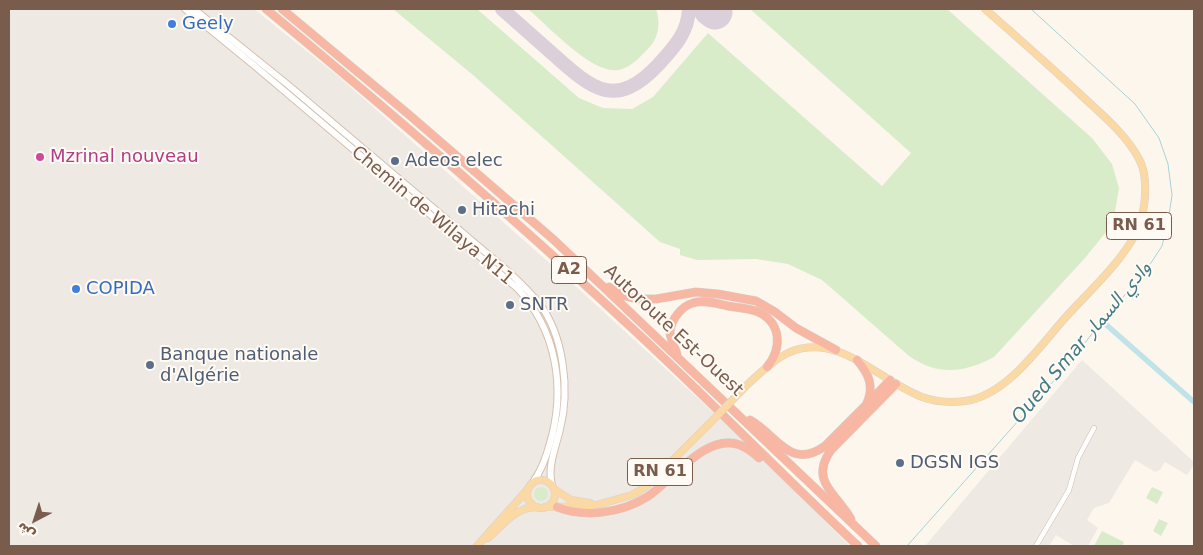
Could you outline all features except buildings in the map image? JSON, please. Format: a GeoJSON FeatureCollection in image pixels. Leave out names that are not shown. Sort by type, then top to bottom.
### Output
{"type":"FeatureCollection","features":[{"type":"Feature","properties":{"kind":"highway","name":"Autoroute Est-Ouest"},"geometry":{"type":"LineString","coordinates":[[266,9],[406,126],[556,258],[686,379],[799,491],[858,546]]}},
{"type":"Feature","properties":{"kind":"highway","name":"Autoroute Est-Ouest"},"geometry":{"type":"LineString","coordinates":[[282,9],[481,176],[590,273],[876,546]]}},
{"type":"Feature","properties":{"kind":"highway"},"geometry":{"type":"LineString","coordinates":[[590,273],[625,296],[636,300],[656,299],[696,292],[756,301],[796,328],[836,350]]}},
{"type":"Feature","properties":{"kind":"highway"},"geometry":{"type":"LineString","coordinates":[[677,356],[670,332],[673,321],[680,311],[694,302],[706,302],[757,312],[772,323],[778,335],[778,347],[774,358],[767,367]]}},
{"type":"Feature","properties":{"kind":"highway"},"geometry":{"type":"LineString","coordinates":[[857,360],[870,380],[870,393],[866,405]]}},
{"type":"Feature","properties":{"kind":"highway"},"geometry":{"type":"LineString","coordinates":[[738,413],[761,427],[786,450],[801,455],[818,451],[825,446],[866,405],[893,382]]}},
{"type":"Feature","properties":{"kind":"highway"},"geometry":{"type":"LineString","coordinates":[[856,528],[846,511],[824,483],[822,466],[831,450],[893,382]]}},
{"type":"Feature","properties":{"kind":"highway"},"geometry":{"type":"LineString","coordinates":[[558,507],[566,511],[587,513],[604,512],[632,505],[648,497],[711,446],[726,443],[740,444],[799,491]]}},
{"type":"Feature","properties":{"kind":"main road","name":"Chemin de Wilaya N11"},"geometry":{"type":"LineString","coordinates":[[185,9],[517,288],[535,310],[552,351],[557,370],[559,397],[555,427],[544,463],[540,474],[533,482]]}},
{"type":"Feature","properties":{"kind":"main road"},"geometry":{"type":"LineString","coordinates":[[194,9],[287,84],[510,273],[529,292],[546,315],[559,349],[565,388],[563,418],[550,473],[555,497],[553,502],[546,507],[530,507],[517,512],[478,546]]}},
{"type":"Feature","properties":{"kind":"main road","name":"RN 61"},"geometry":{"type":"LineString","coordinates":[[546,507],[584,507],[603,504],[626,497],[644,488],[767,367],[791,352],[800,349],[818,347],[836,350],[924,397],[946,402],[967,401],[991,392],[1018,371],[1124,253],[1141,221],[1146,190],[1140,160],[1104,116],[985,9]]}},
{"type":"Feature","properties":{"kind":"main road"},"geometry":{"type":"LineString","coordinates":[[478,546],[533,482],[545,480],[553,487]]}},
{"type":"Feature","properties":{"kind":"main road","name":"RN 61"},"geometry":{"type":"LineString","coordinates":[[553,487],[571,500],[603,504]]}},
{"type":"Feature","properties":{"kind":"main road"},"geometry":{"type":"LineString","coordinates":[[528,489],[528,497],[533,505],[537,507]]}},
{"type":"Feature","properties":{"kind":"street"},"geometry":{"type":"LineString","coordinates":[[1043,546],[1037,544],[1069,490],[1078,458],[1094,428]]}},
{"type":"Feature","properties":{"kind":"shaded area"},"geometry":{"type":"Polygon","coordinates":[[[9,9],[254,9],[338,76],[571,282],[738,435],[850,546],[9,546],[9,9]]]}},
{"type":"Feature","properties":{"kind":"shaded area"},"geometry":{"type":"Polygon","coordinates":[[[1082,360],[1194,462],[1187,475],[1165,462],[1160,470],[1155,472],[1135,460],[1109,503],[1094,508],[1087,520],[1098,528],[1088,546],[1074,546],[1056,535],[1049,546],[925,546],[1082,360]]]}},
{"type":"Feature","properties":{"kind":"green space"},"geometry":{"type":"Polygon","coordinates":[[[393,9],[477,9],[579,98],[603,108],[632,109],[653,97],[708,33],[882,186],[911,153],[750,9],[947,9],[1092,138],[1112,164],[1119,188],[1115,212],[1106,232],[1085,258],[994,357],[962,369],[951,370],[930,367],[909,356],[822,280],[788,264],[756,259],[697,260],[680,255],[680,249],[660,242],[473,75],[393,9]]]}},
{"type":"Feature","properties":{"kind":"green space"},"geometry":{"type":"Polygon","coordinates":[[[528,9],[656,9],[658,31],[654,41],[634,63],[618,70],[608,69],[596,65],[584,57],[558,37],[528,9]]]}},
{"type":"Feature","properties":{"kind":"green space"},"geometry":{"type":"Polygon","coordinates":[[[541,487],[546,489],[548,494],[546,499],[541,501],[536,499],[534,494],[536,489],[541,487]]]}},
{"type":"Feature","properties":{"kind":"green space"},"geometry":{"type":"Polygon","coordinates":[[[1152,487],[1163,492],[1157,504],[1146,498],[1152,487]]]}},
{"type":"Feature","properties":{"kind":"green space"},"geometry":{"type":"Polygon","coordinates":[[[1159,519],[1168,523],[1161,536],[1153,531],[1159,519]]]}},
{"type":"Feature","properties":{"kind":"green space"},"geometry":{"type":"Polygon","coordinates":[[[1102,531],[1124,542],[1122,546],[1094,546],[1102,531]]]}},
{"type":"Feature","properties":{"kind":"waterway","name":"Oued Smar وادي السمار"},"geometry":{"type":"LineString","coordinates":[[907,546],[1066,367],[1102,321],[1145,272],[1162,246],[1168,222],[1172,195],[1168,164],[1159,138],[1135,104],[1031,9]]}},
{"type":"Feature","properties":{"kind":"waterway"},"geometry":{"type":"LineString","coordinates":[[1102,321],[1194,402]]}},
{"type":"Feature","properties":{"kind":"taxiway"},"geometry":{"type":"LineString","coordinates":[[502,9],[581,78],[605,90],[617,91],[630,87],[644,78],[665,58],[683,32],[689,9]]}},
{"type":"Feature","properties":{"kind":"runway"},"geometry":{"type":"LineString","coordinates":[[711,9],[715,12]]}},
{"type":"Feature","properties":{"kind":"place","name":"Geely"},"geometry":{"type":"Point","coordinates":[172,24]}},
{"type":"Feature","properties":{"kind":"place","name":"Mzrinal nouveau"},"geometry":{"type":"Point","coordinates":[40,157]}},
{"type":"Feature","properties":{"kind":"place","name":"Adeos elec"},"geometry":{"type":"Point","coordinates":[395,161]}},
{"type":"Feature","properties":{"kind":"place","name":"Hitachi"},"geometry":{"type":"Point","coordinates":[462,210]}},
{"type":"Feature","properties":{"kind":"place","name":"COPIDA"},"geometry":{"type":"Point","coordinates":[76,289]}},
{"type":"Feature","properties":{"kind":"place","name":"SNTR"},"geometry":{"type":"Point","coordinates":[510,305]}},
{"type":"Feature","properties":{"kind":"place","name":"Banque nationale d'Algérie"},"geometry":{"type":"Point","coordinates":[150,365]}},
{"type":"Feature","properties":{"kind":"place","name":"DGSN IGS"},"geometry":{"type":"Point","coordinates":[900,463]}}]}
